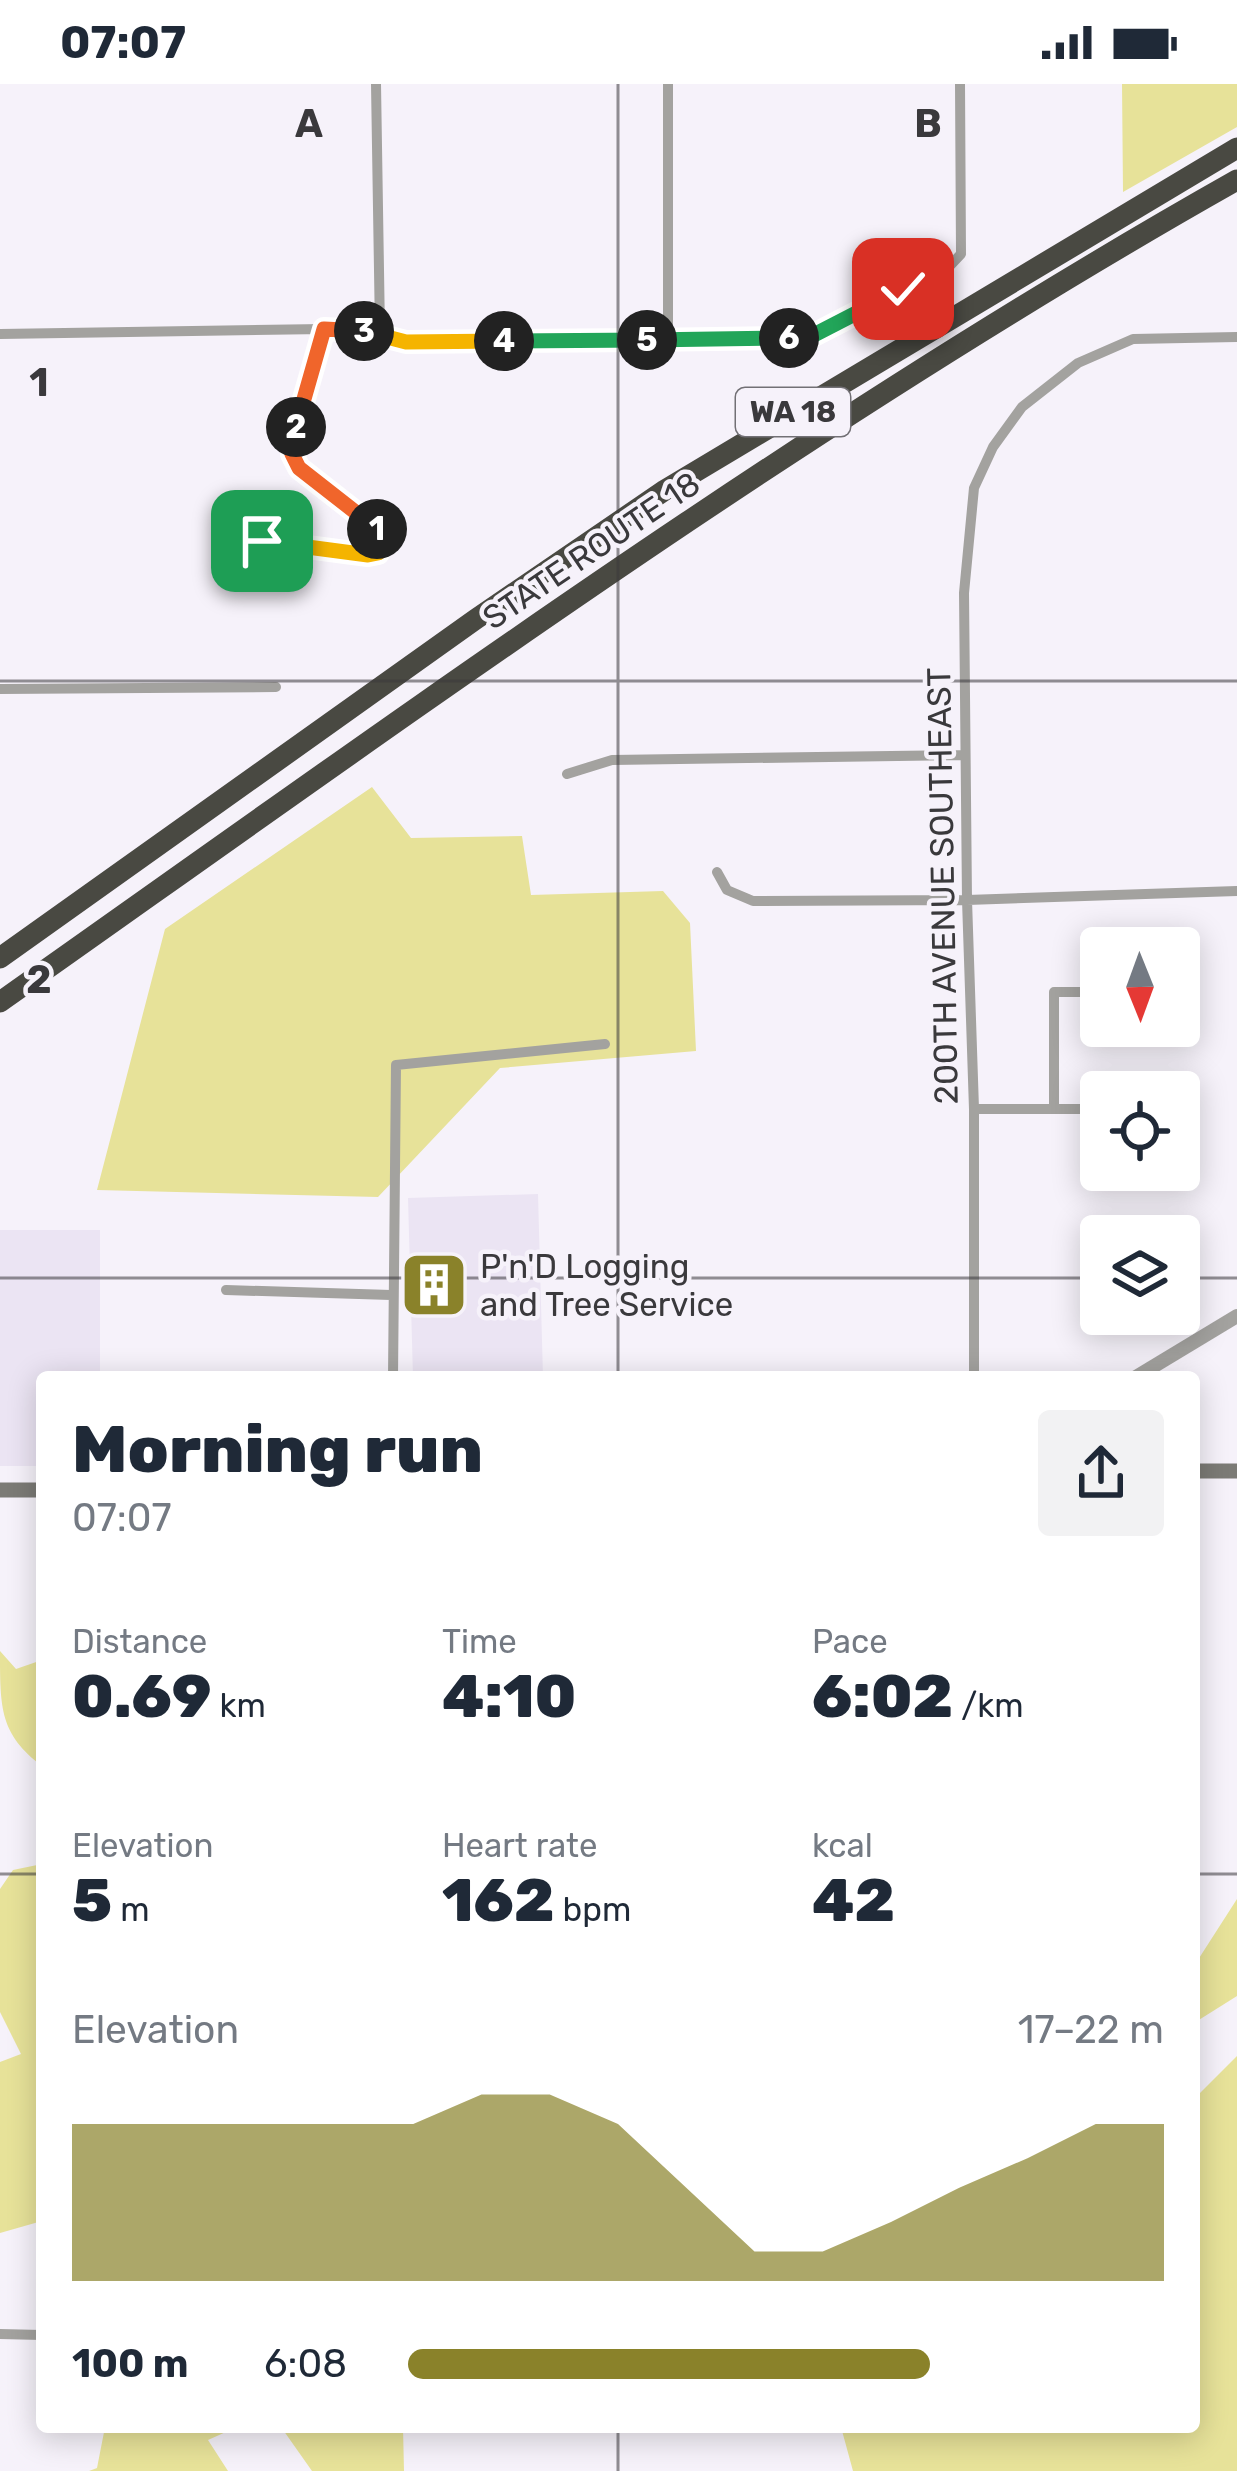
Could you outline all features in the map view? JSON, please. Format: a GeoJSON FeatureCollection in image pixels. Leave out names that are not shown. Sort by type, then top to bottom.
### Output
{"type":"FeatureCollection","features":[{"type":"Feature","properties":{"kind":"highway","name":"STATE ROUTE 18"},"geometry":{"type":"LineString","coordinates":[[0,958],[665,490],[1237,148]]}},
{"type":"Feature","properties":{"kind":"highway","name":"STATE ROUTE 18"},"geometry":{"type":"LineString","coordinates":[[0,1002],[641,554],[927,365],[1237,180]]}},
{"type":"Feature","properties":{"kind":"main road"},"geometry":{"type":"LineString","coordinates":[[1200,1472],[1237,1471]]}},
{"type":"Feature","properties":{"kind":"main road"},"geometry":{"type":"LineString","coordinates":[[0,1490],[36,1490]]}},
{"type":"Feature","properties":{"kind":"street"},"geometry":{"type":"LineString","coordinates":[[376,84],[380,332]]}},
{"type":"Feature","properties":{"kind":"street"},"geometry":{"type":"LineString","coordinates":[[668,84],[668,340]]}},
{"type":"Feature","properties":{"kind":"street"},"geometry":{"type":"LineString","coordinates":[[0,334],[324,329],[380,332],[406,342],[808,338],[903,289],[926,290],[961,254],[960,84]]}},
{"type":"Feature","properties":{"kind":"street"},"geometry":{"type":"LineString","coordinates":[[262,541],[378,553],[382,539],[376,526],[299,468],[292,454],[324,329]]}},
{"type":"Feature","properties":{"kind":"street","name":"200TH AVENUE SOUTHEAST"},"geometry":{"type":"LineString","coordinates":[[974,1371],[964,593],[974,488],[993,447],[1022,407],[1078,363],[1133,339],[1237,337]]}},
{"type":"Feature","properties":{"kind":"street"},"geometry":{"type":"LineString","coordinates":[[0,689],[275,687]]}},
{"type":"Feature","properties":{"kind":"street"},"geometry":{"type":"LineString","coordinates":[[568,774],[612,760],[965,755]]}},
{"type":"Feature","properties":{"kind":"street"},"geometry":{"type":"LineString","coordinates":[[717,872],[727,890],[753,901],[1237,891]]}},
{"type":"Feature","properties":{"kind":"street"},"geometry":{"type":"LineString","coordinates":[[1054,1109],[1054,992],[1080,992]]}},
{"type":"Feature","properties":{"kind":"street"},"geometry":{"type":"LineString","coordinates":[[393,1371],[396,1065],[605,1044]]}},
{"type":"Feature","properties":{"kind":"street"},"geometry":{"type":"LineString","coordinates":[[974,1109],[1080,1109]]}},
{"type":"Feature","properties":{"kind":"street"},"geometry":{"type":"LineString","coordinates":[[226,1290],[392,1295]]}},
{"type":"Feature","properties":{"kind":"street"},"geometry":{"type":"LineString","coordinates":[[1146,1371],[1237,1316]]}},
{"type":"Feature","properties":{"kind":"street"},"geometry":{"type":"LineString","coordinates":[[0,2334],[36,2335]]}},
{"type":"Feature","properties":{"kind":"shaded area"},"geometry":{"type":"Polygon","coordinates":[[[1122,84],[1237,84],[1237,127],[1123,192],[1122,84]]]}},
{"type":"Feature","properties":{"kind":"shaded area"},"geometry":{"type":"Polygon","coordinates":[[[372,787],[411,838],[522,836],[531,895],[663,891],[690,923],[696,1051],[500,1068],[378,1197],[97,1190],[165,929],[372,787]]]}},
{"type":"Feature","properties":{"kind":"shaded area"},"geometry":{"type":"Polygon","coordinates":[[[538,1194],[543,1371],[413,1371],[408,1198],[538,1194]]]}},
{"type":"Feature","properties":{"kind":"shaded area"},"geometry":{"type":"Polygon","coordinates":[[[0,1230],[100,1230],[100,1371],[36,1371],[36,1466],[0,1466],[0,1230]]]}},
{"type":"Feature","properties":{"kind":"shaded area"},"geometry":{"type":"Polygon","coordinates":[[[0,1651],[16,1669],[36,1662],[36,1761],[10,1731],[1,1689],[0,1651]]]}},
{"type":"Feature","properties":{"kind":"shaded area"},"geometry":{"type":"Polygon","coordinates":[[[36,1865],[36,2223],[0,2233],[0,2062],[21,2054],[0,2012],[0,1889],[13,1870],[36,1865]]]}},
{"type":"Feature","properties":{"kind":"shaded area"},"geometry":{"type":"Polygon","coordinates":[[[1237,1899],[1237,1996],[1200,2019],[1200,1957],[1237,1899]]]}},
{"type":"Feature","properties":{"kind":"shaded area"},"geometry":{"type":"Polygon","coordinates":[[[1237,2056],[1237,2471],[853,2471],[843,2433],[1200,2433],[1200,2093],[1237,2056]]]}},
{"type":"Feature","properties":{"kind":"shaded area"},"geometry":{"type":"Polygon","coordinates":[[[104,2433],[224,2433],[208,2440],[228,2471],[89,2471],[97,2468],[104,2433]]]}},
{"type":"Feature","properties":{"kind":"shaded area"},"geometry":{"type":"Polygon","coordinates":[[[285,2433],[403,2433],[404,2471],[312,2471],[285,2433]]]}},
{"type":"Feature","properties":{"kind":"place","name":"P'n'D Logging and Tree Service"},"geometry":{"type":"Point","coordinates":[434,1285]}},
{"type":"Feature","properties":{"kind":"route"},"geometry":{"type":"LineString","coordinates":[[262,541],[378,553],[382,539],[376,526],[299,468],[292,454],[324,329],[380,332],[406,342],[808,338],[903,289]]}}]}
